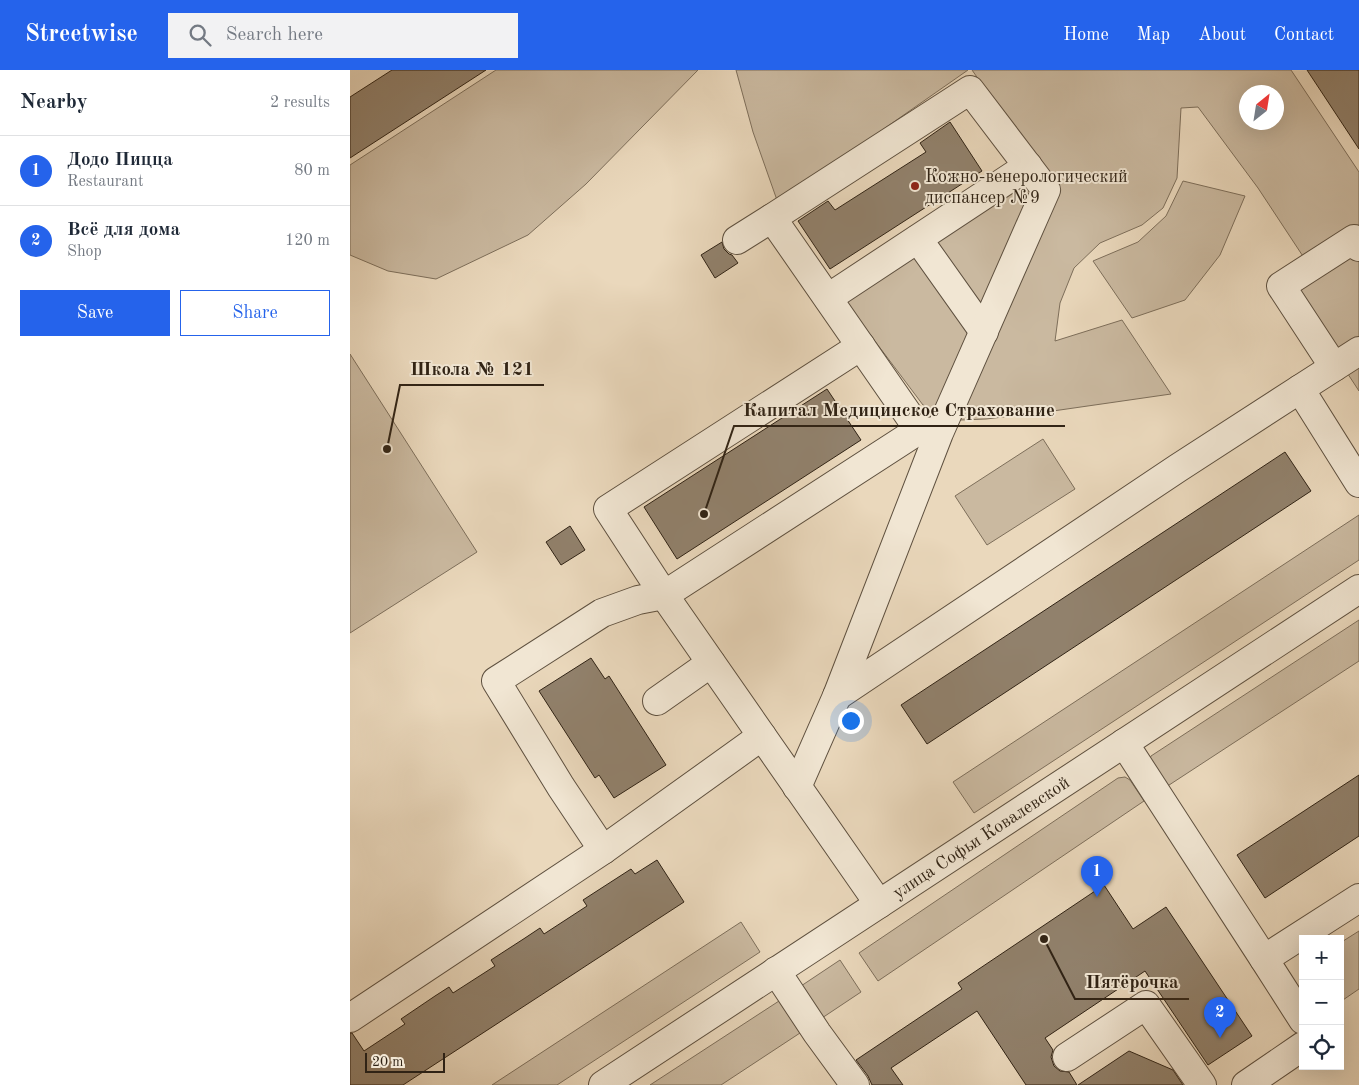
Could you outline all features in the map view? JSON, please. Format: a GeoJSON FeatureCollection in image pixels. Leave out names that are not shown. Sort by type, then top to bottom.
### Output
{"type":"FeatureCollection","features":[{"type":"Feature","properties":{"kind":"street"},"geometry":{"type":"LineString","coordinates":[[737,240],[970,90],[1046,190],[984,332],[929,432],[837,696],[797,787]]}},
{"type":"Feature","properties":{"kind":"street"},"geometry":{"type":"LineString","coordinates":[[828,298],[1028,166]]}},
{"type":"Feature","properties":{"kind":"street"},"geometry":{"type":"LineString","coordinates":[[772,218],[860,346],[929,432]]}},
{"type":"Feature","properties":{"kind":"street"},"geometry":{"type":"LineString","coordinates":[[918,239],[984,332]]}},
{"type":"Feature","properties":{"kind":"street"},"geometry":{"type":"LineString","coordinates":[[1334,367],[1281,286],[1354,239],[1359,247]]}},
{"type":"Feature","properties":{"kind":"street"},"geometry":{"type":"LineString","coordinates":[[860,346],[608,509],[711,663],[879,904]]}},
{"type":"Feature","properties":{"kind":"street"},"geometry":{"type":"LineString","coordinates":[[837,696],[1178,468],[1359,351]]}},
{"type":"Feature","properties":{"kind":"street"},"geometry":{"type":"LineString","coordinates":[[1300,389],[1359,483]]}},
{"type":"Feature","properties":{"kind":"street"},"geometry":{"type":"LineString","coordinates":[[602,850],[560,787],[496,681],[602,613],[638,600],[664,594],[929,432]]}},
{"type":"Feature","properties":{"kind":"street","name":"улица Софьи Ковалевской"},"geometry":{"type":"LineString","coordinates":[[603,1085],[1359,589]]}},
{"type":"Feature","properties":{"kind":"street"},"geometry":{"type":"LineString","coordinates":[[657,701],[711,663]]}},
{"type":"Feature","properties":{"kind":"street"},"geometry":{"type":"LineString","coordinates":[[350,1018],[602,850],[762,736]]}},
{"type":"Feature","properties":{"kind":"street"},"geometry":{"type":"LineString","coordinates":[[1124,743],[1299,1014]]}},
{"type":"Feature","properties":{"kind":"street"},"geometry":{"type":"LineString","coordinates":[[1264,959],[1359,898]]}},
{"type":"Feature","properties":{"kind":"street"},"geometry":{"type":"LineString","coordinates":[[776,971],[817,1033],[855,1085]]}},
{"type":"Feature","properties":{"kind":"street"},"geometry":{"type":"LineString","coordinates":[[1067,1056],[1146,1005],[1202,1085]]}},
{"type":"Feature","properties":{"kind":"street"},"geometry":{"type":"LineString","coordinates":[[1246,1085],[1299,1049]]}},
{"type":"Feature","properties":{"kind":"shaded area"},"geometry":{"type":"Polygon","coordinates":[[[496,70],[698,70],[586,184],[528,235],[436,279],[388,271],[350,255],[350,165],[496,70]]]}},
{"type":"Feature","properties":{"kind":"shaded area"},"geometry":{"type":"Polygon","coordinates":[[[736,70],[968,70],[778,203],[753,132],[736,70]]]}},
{"type":"Feature","properties":{"kind":"shaded area"},"geometry":{"type":"Polygon","coordinates":[[[972,70],[1291,70],[1359,172],[1359,391],[1293,290],[1316,276],[1258,188],[1198,107],[1181,108],[1177,178],[1163,208],[1142,225],[1100,243],[1074,268],[1060,303],[1055,341],[1122,320],[1171,394],[1046,412],[961,420],[923,405],[844,300],[1039,166],[972,70]]]}},
{"type":"Feature","properties":{"kind":"shaded area"},"geometry":{"type":"Polygon","coordinates":[[[1183,181],[1245,196],[1220,255],[1185,300],[1132,318],[1093,261],[1138,242],[1166,216],[1183,181]]]}},
{"type":"Feature","properties":{"kind":"shaded area"},"geometry":{"type":"Polygon","coordinates":[[[350,354],[477,552],[350,633],[350,354]]]}},
{"type":"Feature","properties":{"kind":"shaded area"},"geometry":{"type":"Polygon","coordinates":[[[1043,439],[1075,489],[987,545],[955,496],[1043,439]]]}},
{"type":"Feature","properties":{"kind":"shaded area"},"geometry":{"type":"Polygon","coordinates":[[[1359,515],[1359,560],[974,813],[953,782],[1359,515]]]}},
{"type":"Feature","properties":{"kind":"shaded area"},"geometry":{"type":"Polygon","coordinates":[[[1359,620],[1359,661],[1163,789],[1148,762],[1151,756],[1359,620]]]}},
{"type":"Feature","properties":{"kind":"shaded area"},"geometry":{"type":"Polygon","coordinates":[[[1125,777],[1130,780],[1144,801],[878,981],[859,953],[1118,778],[1125,777]]]}},
{"type":"Feature","properties":{"kind":"shaded area"},"geometry":{"type":"Polygon","coordinates":[[[741,922],[760,952],[557,1085],[492,1085],[741,922]]]}},
{"type":"Feature","properties":{"kind":"shaded area"},"geometry":{"type":"Polygon","coordinates":[[[1359,931],[1359,989],[1344,999],[1344,980],[1344,940],[1359,931]]]}},
{"type":"Feature","properties":{"kind":"shaded area"},"geometry":{"type":"Polygon","coordinates":[[[840,960],[861,992],[819,1020],[798,988],[840,960]]]}},
{"type":"Feature","properties":{"kind":"shaded area"},"geometry":{"type":"Polygon","coordinates":[[[779,1001],[800,1033],[721,1085],[650,1085],[779,1001]]]}},
{"type":"Feature","properties":{"kind":"building"},"geometry":{"type":"Polygon","coordinates":[[[392,70],[486,70],[350,158],[350,97],[392,70]]]}},
{"type":"Feature","properties":{"kind":"building"},"geometry":{"type":"Polygon","coordinates":[[[1307,70],[1359,70],[1359,149],[1307,70]]]}},
{"type":"Feature","properties":{"kind":"building","name":"Кожно-венерологический диспансер №9"},"geometry":{"type":"Polygon","coordinates":[[[950,122],[982,171],[830,269],[798,221],[828,201],[835,210],[926,152],[920,143],[950,122]]]}},
{"type":"Feature","properties":{"kind":"building"},"geometry":{"type":"Polygon","coordinates":[[[722,242],[724,249],[738,263],[715,278],[701,255],[722,242]]]}},
{"type":"Feature","properties":{"kind":"building"},"geometry":{"type":"Polygon","coordinates":[[[827,389],[861,440],[677,559],[644,507],[827,389]]]}},
{"type":"Feature","properties":{"kind":"building"},"geometry":{"type":"Polygon","coordinates":[[[1285,452],[1311,491],[927,744],[901,705],[1285,452]]]}},
{"type":"Feature","properties":{"kind":"building"},"geometry":{"type":"Polygon","coordinates":[[[570,526],[585,550],[561,565],[546,542],[570,526]]]}},
{"type":"Feature","properties":{"kind":"building"},"geometry":{"type":"Polygon","coordinates":[[[591,658],[605,679],[609,676],[666,765],[614,798],[599,775],[595,778],[539,691],[591,658]]]}},
{"type":"Feature","properties":{"kind":"building"},"geometry":{"type":"Polygon","coordinates":[[[1359,775],[1359,836],[1265,898],[1237,855],[1359,775]]]}},
{"type":"Feature","properties":{"kind":"building"},"geometry":{"type":"Polygon","coordinates":[[[657,860],[684,902],[403,1085],[350,1085],[350,1033],[352,1033],[364,1051],[405,1024],[401,1019],[435,996],[449,987],[453,993],[495,966],[491,960],[540,928],[544,934],[587,906],[583,900],[631,869],[635,874],[657,860]]]}},
{"type":"Feature","properties":{"kind":"building"},"geometry":{"type":"Polygon","coordinates":[[[1104,885],[1133,929],[1166,907],[1252,1036],[1208,1065],[1145,971],[1045,1038],[1053,1050],[1051,1057],[1054,1066],[1060,1071],[1069,1072],[1077,1085],[1026,1085],[977,1011],[891,1068],[903,1085],[872,1085],[856,1060],[962,989],[958,983],[1104,885]]]}},
{"type":"Feature","properties":{"kind":"building"},"geometry":{"type":"Polygon","coordinates":[[[1129,1051],[1173,1070],[1183,1085],[1078,1085],[1129,1051]]]}},
{"type":"Feature","properties":{"kind":"place","name":"Кожно-венерологический диспансер №9"},"geometry":{"type":"Point","coordinates":[915,186]}},
{"type":"Feature","properties":{"kind":"place","name":"Школа № 121"},"geometry":{"type":"Point","coordinates":[387,449]}},
{"type":"Feature","properties":{"kind":"place","name":"Капитал Медицинское Страхование"},"geometry":{"type":"Point","coordinates":[704,514]}},
{"type":"Feature","properties":{"kind":"place","name":"Додо Пицца"},"geometry":{"type":"Point","coordinates":[1097,897]}},
{"type":"Feature","properties":{"kind":"place","name":"Пятёрочка"},"geometry":{"type":"Point","coordinates":[1044,939]}},
{"type":"Feature","properties":{"kind":"place","name":"Всё для дома"},"geometry":{"type":"Point","coordinates":[1220,1038]}}]}
